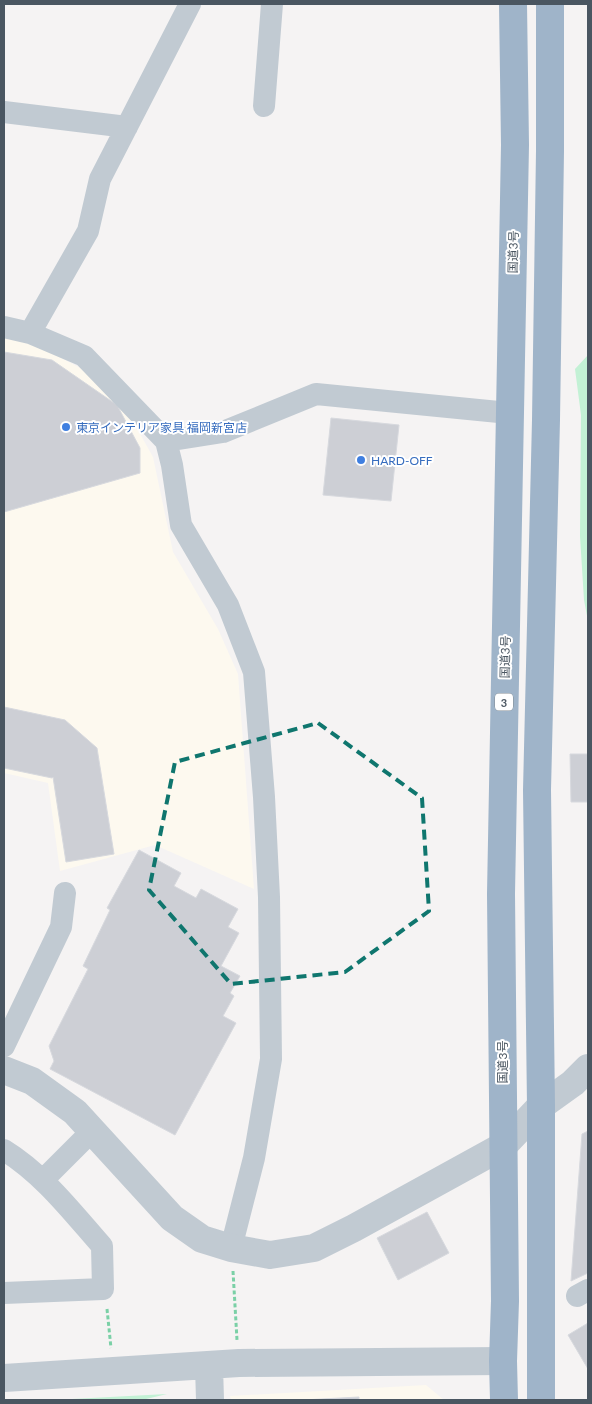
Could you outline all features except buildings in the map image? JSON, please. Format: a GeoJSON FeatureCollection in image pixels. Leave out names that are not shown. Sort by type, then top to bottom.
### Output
{"type":"FeatureCollection","features":[{"type":"Feature","properties":{"kind":"highway","name":"国道3号"},"geometry":{"type":"LineString","coordinates":[[504,1400],[505,1301],[501,894],[515,146],[513,4]]}},
{"type":"Feature","properties":{"kind":"highway"},"geometry":{"type":"LineString","coordinates":[[541,1400],[541,1106],[537,790],[546,420],[550,4]]}},
{"type":"Feature","properties":{"kind":"street"},"geometry":{"type":"LineString","coordinates":[[30,333],[88,231],[100,179],[190,4]]}},
{"type":"Feature","properties":{"kind":"street"},"geometry":{"type":"LineString","coordinates":[[264,106],[272,4]]}},
{"type":"Feature","properties":{"kind":"street"},"geometry":{"type":"LineString","coordinates":[[4,112],[127,127]]}},
{"type":"Feature","properties":{"kind":"street"},"geometry":{"type":"LineString","coordinates":[[4,327],[30,333],[84,356],[166,441],[172,465],[181,525],[228,605],[254,672],[264,797],[269,897],[271,1059],[254,1158],[231,1248]]}},
{"type":"Feature","properties":{"kind":"street"},"geometry":{"type":"LineString","coordinates":[[166,441],[223,432],[316,394],[509,413]]}},
{"type":"Feature","properties":{"kind":"street"},"geometry":{"type":"LineString","coordinates":[[4,1046],[62,927],[65,893]]}},
{"type":"Feature","properties":{"kind":"street"},"geometry":{"type":"LineString","coordinates":[[4,1070],[32,1081],[75,1112],[172,1218],[202,1239],[231,1248],[270,1255],[314,1248],[503,1146],[541,1106],[588,1068]]}},
{"type":"Feature","properties":{"kind":"street"},"geometry":{"type":"LineString","coordinates":[[43,1180],[93,1130]]}},
{"type":"Feature","properties":{"kind":"street"},"geometry":{"type":"LineString","coordinates":[[4,1150],[43,1180],[102,1246],[103,1289],[4,1293]]}},
{"type":"Feature","properties":{"kind":"street"},"geometry":{"type":"LineString","coordinates":[[4,1378],[238,1363],[503,1361]]}},
{"type":"Feature","properties":{"kind":"street"},"geometry":{"type":"LineString","coordinates":[[209,1366],[210,1400]]}},
{"type":"Feature","properties":{"kind":"path"},"geometry":{"type":"LineString","coordinates":[[231,1248],[238,1363]]}},
{"type":"Feature","properties":{"kind":"path"},"geometry":{"type":"LineString","coordinates":[[103,1289],[107,1301],[113,1372]]}},
{"type":"Feature","properties":{"kind":"highlighted area"},"geometry":{"type":"Polygon","coordinates":[[[318,723],[422,798],[429,911],[345,972],[231,984],[149,890],[175,762],[318,723]]]}},
{"type":"Feature","properties":{"kind":"shaded area"},"geometry":{"type":"Polygon","coordinates":[[[4,335],[32,343],[86,371],[126,409],[153,457],[173,552],[218,629],[238,674],[254,889],[155,845],[60,871],[48,783],[4,773],[4,335]]]}},
{"type":"Feature","properties":{"kind":"shaded area"},"geometry":{"type":"Polygon","coordinates":[[[426,1385],[444,1400],[231,1400],[230,1396],[426,1385]]]}},
{"type":"Feature","properties":{"kind":"green space"},"geometry":{"type":"Polygon","coordinates":[[[588,355],[588,621],[584,600],[580,536],[581,415],[575,369],[588,355]]]}},
{"type":"Feature","properties":{"kind":"green space"},"geometry":{"type":"Polygon","coordinates":[[[167,1394],[142,1400],[53,1400],[167,1394]]]}},
{"type":"Feature","properties":{"kind":"place","name":"東京インテリア家具 福岡新宮店"},"geometry":{"type":"Point","coordinates":[66,427]}},
{"type":"Feature","properties":{"kind":"place","name":"HARD-OFF"},"geometry":{"type":"Point","coordinates":[361,460]}}]}
